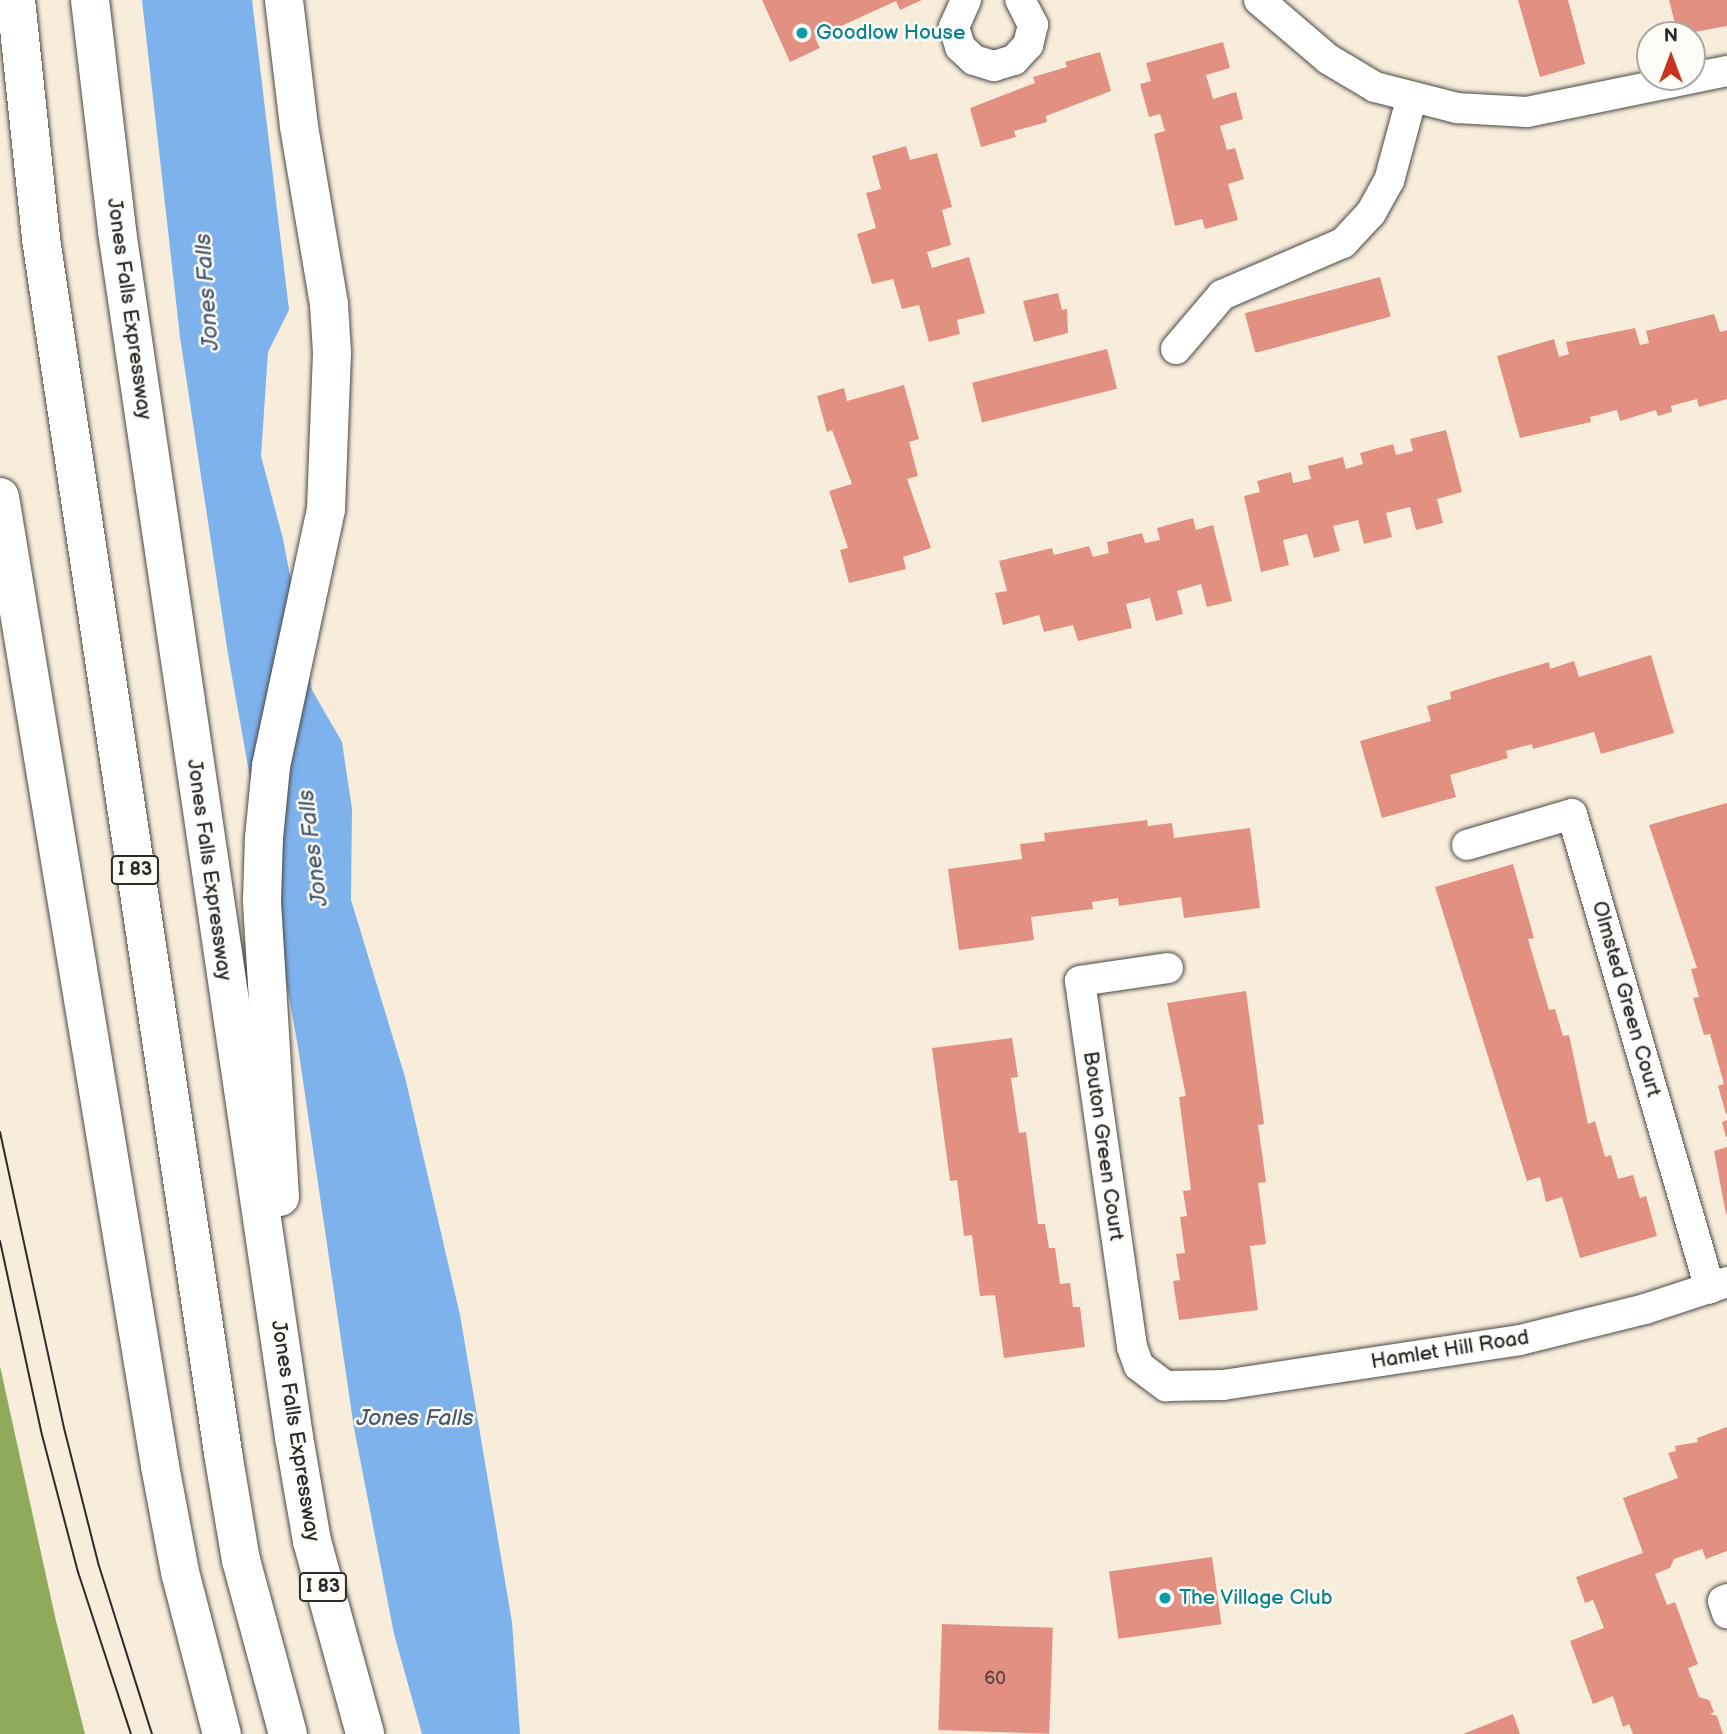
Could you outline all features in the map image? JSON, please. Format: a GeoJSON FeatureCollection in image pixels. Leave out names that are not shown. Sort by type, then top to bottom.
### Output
{"type":"FeatureCollection","features":[{"type":"Feature","properties":{"kind":"highway","name":"I 83"},"geometry":{"type":"LineString","coordinates":[[16,0],[43,253],[223,1454],[241,1560],[288,1734]]}},
{"type":"Feature","properties":{"kind":"highway","name":"Jones Falls Expressway"},"geometry":{"type":"LineString","coordinates":[[90,0],[117,231],[294,1437],[312,1541],[365,1734]]}},
{"type":"Feature","properties":{"kind":"highway"},"geometry":{"type":"LineString","coordinates":[[284,0],[299,126],[329,304],[332,353],[326,509],[271,766],[262,900],[294,1437]]}},
{"type":"Feature","properties":{"kind":"highway"},"geometry":{"type":"LineString","coordinates":[[0,497],[160,1466],[180,1572],[222,1734]]}},
{"type":"Feature","properties":{"kind":"street"},"geometry":{"type":"LineString","coordinates":[[966,0],[959,7],[954,27],[960,47],[974,60],[994,66],[1014,60],[1028,45],[1032,25],[1029,2]]}},
{"type":"Feature","properties":{"kind":"street"},"geometry":{"type":"LineString","coordinates":[[1259,0],[1328,59],[1375,87],[1411,100],[1457,108],[1527,112],[1727,71]]}},
{"type":"Feature","properties":{"kind":"street"},"geometry":{"type":"LineString","coordinates":[[1177,349],[1222,295],[1343,243],[1371,214],[1390,181],[1411,100]]}},
{"type":"Feature","properties":{"kind":"street","name":"Olmsted Green Court"},"geometry":{"type":"LineString","coordinates":[[1467,845],[1572,814],[1718,1285]]}},
{"type":"Feature","properties":{"kind":"street","name":"Bouton Green Court"},"geometry":{"type":"LineString","coordinates":[[1166,1386],[1139,1366],[1132,1347],[1080,981],[1168,968]]}},
{"type":"Feature","properties":{"kind":"street","name":"Hamlet Hill Road"},"geometry":{"type":"LineString","coordinates":[[1166,1386],[1223,1385],[1520,1340],[1718,1285]]}},
{"type":"Feature","properties":{"kind":"street"},"geometry":{"type":"LineString","coordinates":[[1727,1599],[1723,1601],[1727,1613]]}},
{"type":"Feature","properties":{"kind":"green space"},"geometry":{"type":"Polygon","coordinates":[[[0,1366],[56,1621],[85,1734],[0,1734],[0,1366]]]}},
{"type":"Feature","properties":{"kind":"water","name":"Jones Falls"},"geometry":{"type":"Polygon","coordinates":[[[142,0],[252,0],[289,310],[268,352],[261,456],[283,539],[312,690],[342,742],[352,809],[351,900],[405,1077],[460,1315],[512,1622],[520,1734],[422,1734],[394,1634],[354,1428],[298,1047],[228,654],[180,337],[142,0]]]}},
{"type":"Feature","properties":{"kind":"building","name":"Goodlow House"},"geometry":{"type":"Polygon","coordinates":[[[762,0],[922,0],[900,10],[896,1],[815,38],[820,48],[790,62],[762,0]]]}},
{"type":"Feature","properties":{"kind":"building"},"geometry":{"type":"Polygon","coordinates":[[[1518,0],[1568,0],[1585,64],[1540,77],[1518,0]]]}},
{"type":"Feature","properties":{"kind":"building"},"geometry":{"type":"Polygon","coordinates":[[[1669,0],[1727,0],[1727,26],[1706,30],[1706,21],[1674,21],[1669,0]]]}},
{"type":"Feature","properties":{"kind":"building"},"geometry":{"type":"Polygon","coordinates":[[[1223,42],[1230,68],[1206,75],[1213,99],[1236,92],[1243,119],[1220,126],[1227,150],[1235,148],[1244,179],[1228,184],[1238,220],[1205,229],[1202,219],[1175,226],[1154,134],[1165,131],[1160,114],[1149,117],[1140,84],[1151,81],[1146,63],[1223,42]]]}},
{"type":"Feature","properties":{"kind":"building"},"geometry":{"type":"Polygon","coordinates":[[[1100,52],[1111,91],[1046,116],[1047,122],[1014,131],[1016,137],[981,147],[970,108],[1035,83],[1033,77],[1067,67],[1065,62],[1100,52]]]}},
{"type":"Feature","properties":{"kind":"building"},"geometry":{"type":"Polygon","coordinates":[[[906,146],[910,160],[937,153],[952,207],[942,210],[951,245],[927,252],[932,268],[969,257],[985,313],[957,320],[960,334],[929,342],[919,305],[902,309],[893,279],[872,284],[857,234],[876,228],[866,193],[881,189],[872,156],[906,146]]]}},
{"type":"Feature","properties":{"kind":"building"},"geometry":{"type":"Polygon","coordinates":[[[1380,277],[1391,317],[1255,353],[1245,313],[1380,277]]]}},
{"type":"Feature","properties":{"kind":"building"},"geometry":{"type":"Polygon","coordinates":[[[1058,293],[1062,310],[1067,309],[1068,333],[1034,342],[1023,301],[1058,293]]]}},
{"type":"Feature","properties":{"kind":"building"},"geometry":{"type":"Polygon","coordinates":[[[1714,314],[1720,332],[1727,330],[1727,399],[1699,407],[1697,399],[1671,406],[1672,412],[1658,416],[1656,410],[1620,421],[1617,410],[1590,417],[1591,422],[1520,438],[1497,356],[1554,339],[1559,357],[1569,354],[1566,342],[1635,328],[1640,345],[1649,343],[1646,331],[1714,314]]]}},
{"type":"Feature","properties":{"kind":"building"},"geometry":{"type":"Polygon","coordinates":[[[1107,349],[1117,389],[982,422],[972,383],[1107,349]]]}},
{"type":"Feature","properties":{"kind":"building"},"geometry":{"type":"Polygon","coordinates":[[[904,385],[919,439],[909,442],[918,476],[907,479],[931,548],[903,557],[906,569],[849,583],[840,550],[848,548],[829,491],[852,484],[832,430],[827,432],[817,396],[844,388],[847,401],[904,385]]]}},
{"type":"Feature","properties":{"kind":"building"},"geometry":{"type":"Polygon","coordinates":[[[1446,430],[1462,492],[1437,499],[1443,523],[1416,530],[1410,507],[1386,513],[1392,537],[1364,544],[1358,520],[1333,526],[1340,551],[1314,558],[1307,534],[1283,540],[1289,565],[1261,572],[1244,496],[1260,492],[1257,481],[1291,472],[1293,483],[1311,479],[1308,466],[1343,457],[1346,469],[1363,464],[1360,453],[1393,444],[1396,455],[1413,451],[1410,439],[1446,430]]]}},
{"type":"Feature","properties":{"kind":"building"},"geometry":{"type":"Polygon","coordinates":[[[1193,518],[1196,530],[1213,525],[1232,601],[1207,607],[1201,584],[1177,591],[1183,614],[1156,621],[1150,598],[1126,604],[1132,628],[1078,641],[1073,625],[1044,632],[1039,615],[1003,625],[995,593],[1007,591],[999,561],[1052,548],[1054,555],[1089,546],[1093,557],[1109,553],[1107,542],[1142,533],[1145,543],[1160,540],[1157,528],[1193,518]]]}},
{"type":"Feature","properties":{"kind":"building"},"geometry":{"type":"Polygon","coordinates":[[[1651,655],[1674,733],[1601,754],[1594,732],[1533,749],[1532,744],[1506,751],[1508,758],[1450,775],[1456,797],[1382,818],[1360,741],[1431,721],[1427,706],[1451,699],[1450,692],[1549,662],[1550,669],[1574,661],[1579,677],[1651,655]]]}},
{"type":"Feature","properties":{"kind":"building"},"geometry":{"type":"Polygon","coordinates":[[[1727,803],[1726,1114],[1718,1086],[1724,1084],[1710,1034],[1704,1035],[1693,998],[1699,997],[1691,969],[1697,968],[1649,825],[1727,803]]]}},
{"type":"Feature","properties":{"kind":"building"},"geometry":{"type":"Polygon","coordinates":[[[1147,820],[1148,826],[1172,823],[1174,838],[1250,828],[1260,908],[1184,918],[1181,897],[1119,906],[1118,898],[1092,902],[1093,909],[1031,917],[1034,940],[959,950],[948,869],[1022,859],[1020,844],[1045,841],[1044,833],[1147,820]]]}},
{"type":"Feature","properties":{"kind":"building"},"geometry":{"type":"Polygon","coordinates":[[[1513,864],[1534,938],[1528,939],[1549,1010],[1555,1009],[1563,1036],[1569,1035],[1588,1124],[1595,1121],[1605,1157],[1611,1155],[1618,1179],[1633,1175],[1640,1198],[1646,1196],[1657,1236],[1580,1258],[1562,1197],[1546,1202],[1540,1177],[1527,1181],[1435,887],[1513,864]]]}},
{"type":"Feature","properties":{"kind":"building"},"geometry":{"type":"Polygon","coordinates":[[[1246,991],[1264,1124],[1258,1125],[1266,1182],[1258,1183],[1266,1244],[1250,1246],[1258,1310],[1179,1320],[1173,1281],[1180,1280],[1176,1254],[1185,1253],[1180,1217],[1187,1216],[1183,1191],[1191,1190],[1179,1097],[1186,1096],[1167,1003],[1246,991]]]}},
{"type":"Feature","properties":{"kind":"building"},"geometry":{"type":"Polygon","coordinates":[[[1012,1038],[1018,1077],[1011,1078],[1019,1133],[1026,1132],[1038,1224],[1045,1224],[1049,1248],[1055,1248],[1060,1284],[1070,1283],[1073,1307],[1080,1307],[1085,1347],[1004,1358],[995,1295],[980,1296],[972,1235],[964,1236],[957,1180],[950,1181],[932,1048],[1012,1038]]]}},
{"type":"Feature","properties":{"kind":"building"},"geometry":{"type":"Polygon","coordinates":[[[1727,1120],[1727,1137],[1726,1137],[1722,1122],[1727,1120]]]}},
{"type":"Feature","properties":{"kind":"building"},"geometry":{"type":"Polygon","coordinates":[[[1727,1147],[1727,1214],[1726,1214],[1714,1151],[1727,1147]]]}},
{"type":"Feature","properties":{"kind":"building"},"geometry":{"type":"Polygon","coordinates":[[[1727,1427],[1727,1551],[1706,1559],[1702,1549],[1674,1559],[1670,1568],[1655,1574],[1667,1605],[1675,1602],[1698,1664],[1688,1668],[1699,1697],[1709,1700],[1714,1712],[1710,1714],[1717,1716],[1723,1734],[1633,1734],[1629,1724],[1623,1727],[1613,1696],[1593,1704],[1570,1641],[1604,1628],[1593,1600],[1585,1603],[1576,1577],[1643,1553],[1623,1498],[1678,1478],[1668,1453],[1676,1451],[1675,1446],[1698,1442],[1697,1438],[1727,1427]]]}},
{"type":"Feature","properties":{"kind":"building","name":"The Village Club"},"geometry":{"type":"Polygon","coordinates":[[[1212,1557],[1221,1624],[1118,1639],[1109,1571],[1212,1557]]]}},
{"type":"Feature","properties":{"kind":"building"},"geometry":{"type":"Polygon","coordinates":[[[942,1624],[1053,1628],[1049,1734],[938,1730],[942,1624]]]}},
{"type":"Feature","properties":{"kind":"building"},"geometry":{"type":"Polygon","coordinates":[[[1513,1714],[1520,1734],[1463,1734],[1513,1714]]]}},
{"type":"Feature","properties":{"kind":"tram line"},"geometry":{"type":"LineString","coordinates":[[0,1132],[64,1428],[99,1566],[152,1734]]}},
{"type":"Feature","properties":{"kind":"tram line"},"geometry":{"type":"LineString","coordinates":[[0,1241],[42,1435],[78,1572],[131,1734]]}},
{"type":"Feature","properties":{"kind":"place","name":"Goodlow House"},"geometry":{"type":"Point","coordinates":[802,33]}},
{"type":"Feature","properties":{"kind":"place","name":"The Village Club"},"geometry":{"type":"Point","coordinates":[1165,1598]}}]}
